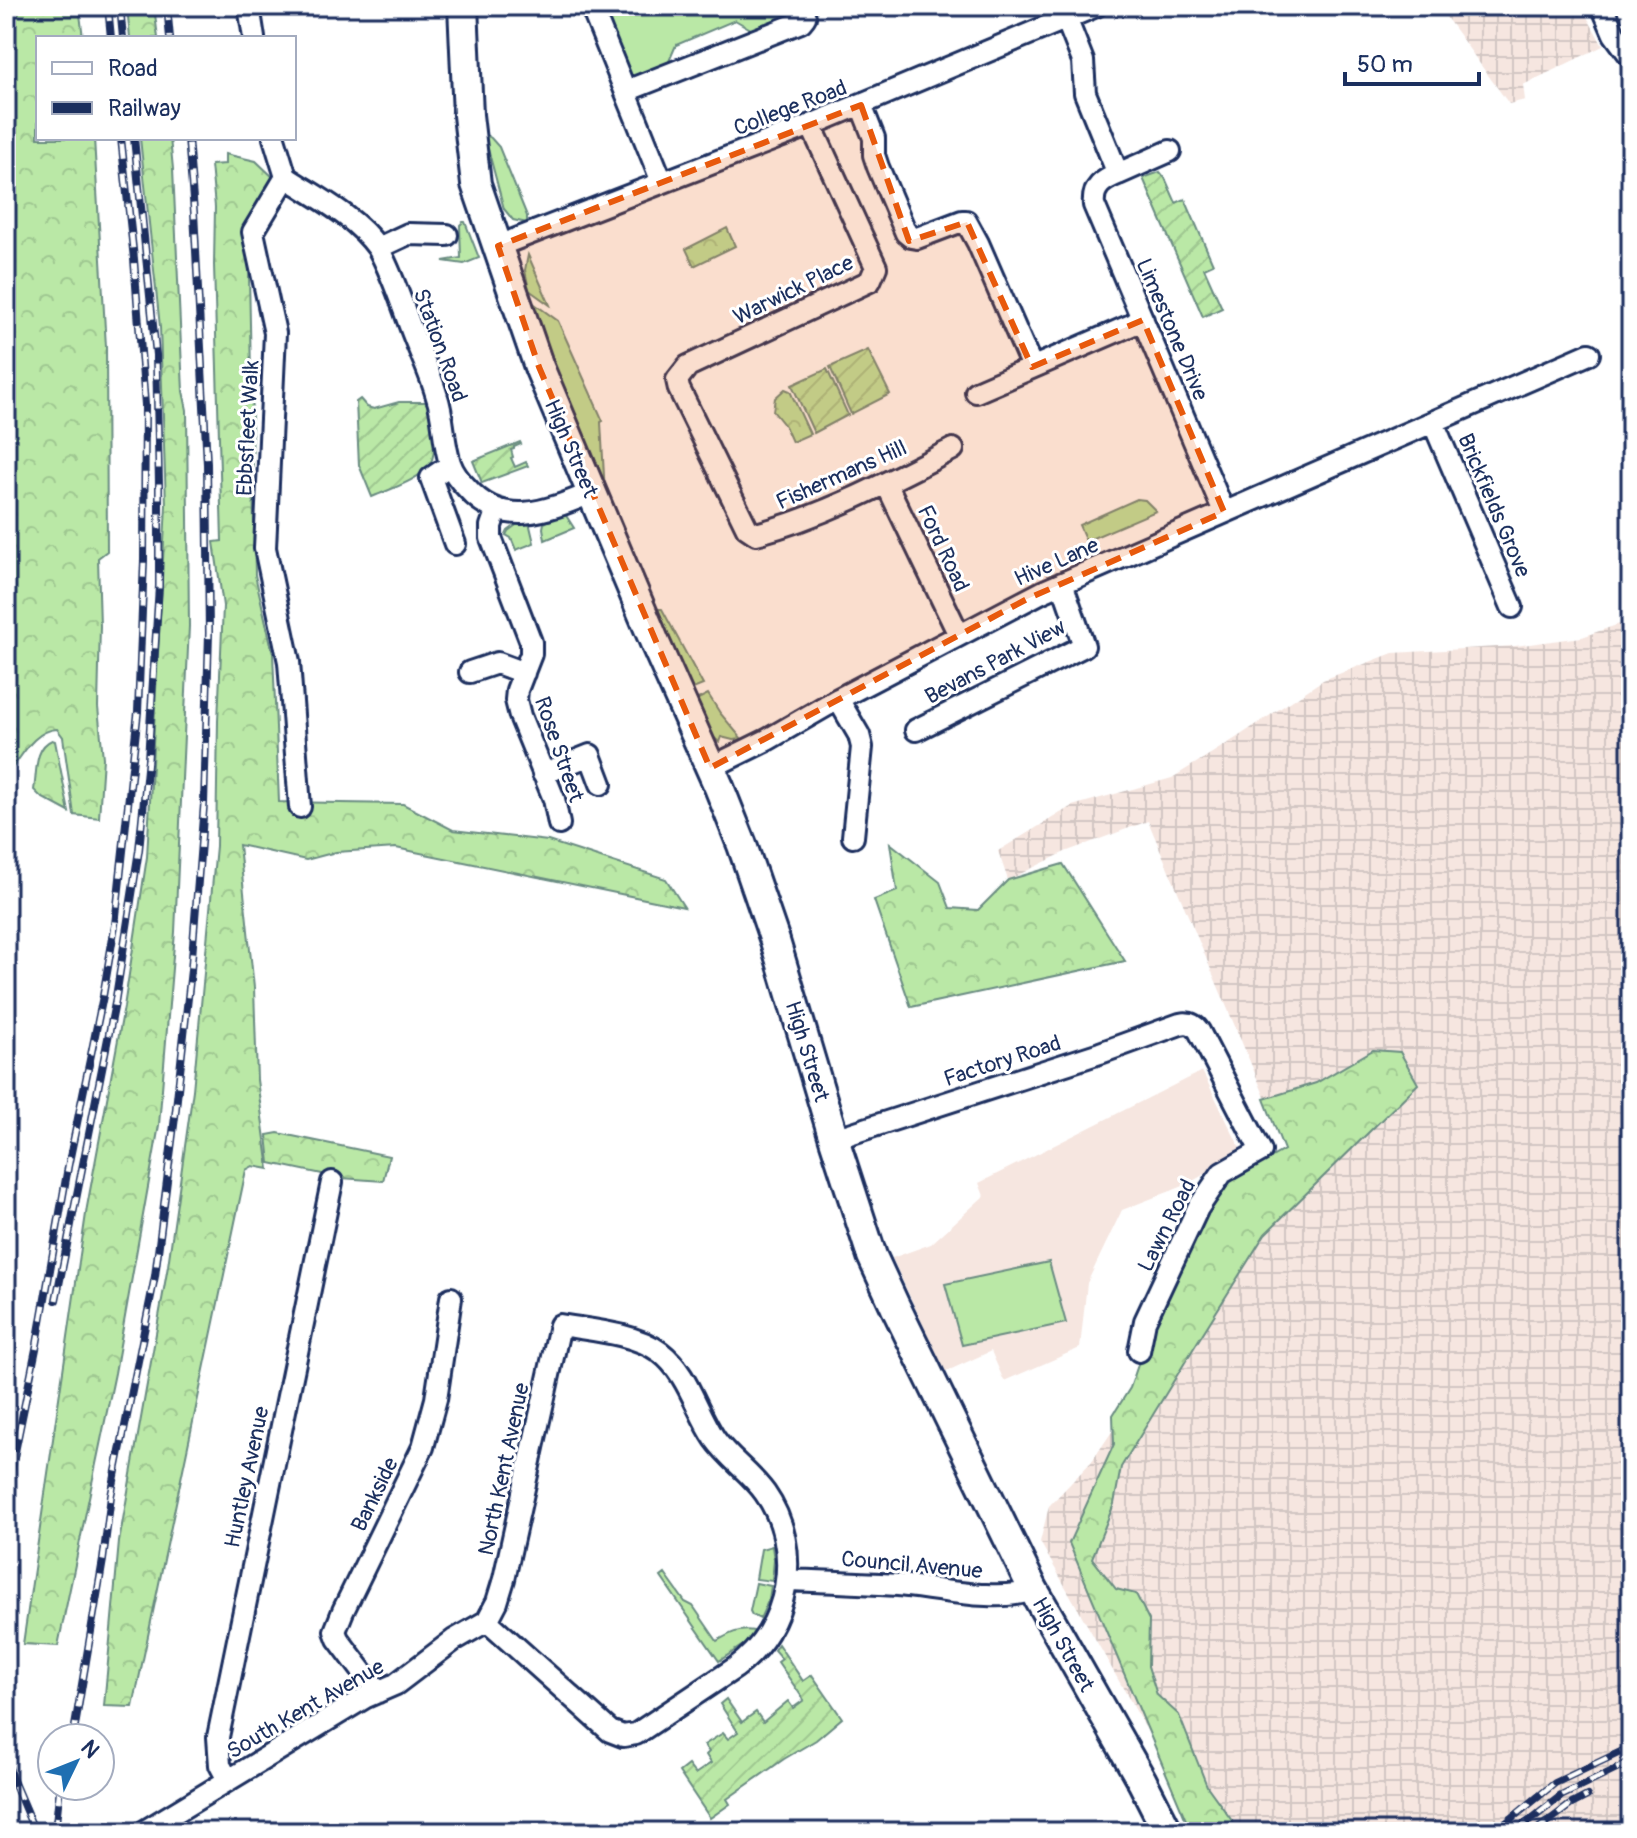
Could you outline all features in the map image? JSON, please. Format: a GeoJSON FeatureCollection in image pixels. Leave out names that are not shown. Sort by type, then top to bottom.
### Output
{"type":"FeatureCollection","features":[{"type":"Feature","properties":{"kind":"main road","name":"High Street"},"geometry":{"type":"LineString","coordinates":[[463,6],[468,115],[476,184],[539,367],[738,834],[876,1266],[1033,1589],[1113,1730],[1163,1830]]}},
{"type":"Feature","properties":{"kind":"street"},"geometry":{"type":"LineString","coordinates":[[249,6],[254,36]]}},
{"type":"Feature","properties":{"kind":"street"},"geometry":{"type":"LineString","coordinates":[[591,6],[662,182]]}},
{"type":"Feature","properties":{"kind":"street"},"geometry":{"type":"LineString","coordinates":[[626,91],[801,22],[805,17],[801,6]]}},
{"type":"Feature","properties":{"kind":"street","name":"College Road"},"geometry":{"type":"LineString","coordinates":[[498,246],[861,105],[1069,13],[1096,6]]}},
{"type":"Feature","properties":{"kind":"street"},"geometry":{"type":"LineString","coordinates":[[1602,6],[1614,34],[1631,57]]}},
{"type":"Feature","properties":{"kind":"street"},"geometry":{"type":"LineString","coordinates":[[1069,13],[1083,61],[1085,93],[1118,174],[1170,151]]}},
{"type":"Feature","properties":{"kind":"street"},"geometry":{"type":"LineString","coordinates":[[861,105],[874,138],[875,156],[905,232],[916,238],[962,221],[967,222],[1032,367]]}},
{"type":"Feature","properties":{"kind":"street","name":"Warwick Place"},"geometry":{"type":"LineString","coordinates":[[747,528],[677,380],[688,366],[870,281],[876,267],[811,125]]}},
{"type":"Feature","properties":{"kind":"street"},"geometry":{"type":"LineString","coordinates":[[275,140],[286,177],[355,223],[378,248],[406,234],[447,235]]}},
{"type":"Feature","properties":{"kind":"street","name":"Limestone Drive"},"geometry":{"type":"LineString","coordinates":[[1118,174],[1098,186],[1093,196],[1094,205],[1224,512]]}},
{"type":"Feature","properties":{"kind":"street","name":"Ebbsfleet Walk"},"geometry":{"type":"LineString","coordinates":[[286,177],[253,232],[275,333],[265,548],[289,662],[300,807]]}},
{"type":"Feature","properties":{"kind":"street","name":"Station Road"},"geometry":{"type":"LineString","coordinates":[[378,248],[434,387],[450,465],[474,496],[497,509]]}},
{"type":"Feature","properties":{"kind":"street"},"geometry":{"type":"LineString","coordinates":[[976,392],[1143,320]]}},
{"type":"Feature","properties":{"kind":"street","name":"Hive Lane"},"geometry":{"type":"LineString","coordinates":[[710,768],[1027,599],[1589,354]]}},
{"type":"Feature","properties":{"kind":"street","name":"Brickfields Grove"},"geometry":{"type":"LineString","coordinates":[[1433,422],[1512,607]]}},
{"type":"Feature","properties":{"kind":"street","name":"Fishermans Hill"},"geometry":{"type":"LineString","coordinates":[[747,528],[756,534],[787,526],[886,483],[953,449]]}},
{"type":"Feature","properties":{"kind":"street"},"geometry":{"type":"LineString","coordinates":[[450,465],[431,478],[455,544]]}},
{"type":"Feature","properties":{"kind":"street","name":"Ford Road"},"geometry":{"type":"LineString","coordinates":[[886,483],[959,635]]}},
{"type":"Feature","properties":{"kind":"street"},"geometry":{"type":"LineString","coordinates":[[497,509],[515,513],[541,512],[591,493]]}},
{"type":"Feature","properties":{"kind":"street","name":"Rose Street"},"geometry":{"type":"LineString","coordinates":[[497,509],[491,526],[491,538],[531,642],[531,654],[516,700],[554,799],[559,824]]}},
{"type":"Feature","properties":{"kind":"street","name":"Bevans Park View"},"geometry":{"type":"LineString","coordinates":[[916,730],[1084,646],[1062,583]]}},
{"type":"Feature","properties":{"kind":"street"},"geometry":{"type":"LineString","coordinates":[[470,672],[497,663],[524,673]]}},
{"type":"Feature","properties":{"kind":"street"},"geometry":{"type":"LineString","coordinates":[[838,699],[859,735],[862,747],[853,837]]}},
{"type":"Feature","properties":{"kind":"street"},"geometry":{"type":"LineString","coordinates":[[543,774],[590,755],[601,784]]}},
{"type":"Feature","properties":{"kind":"street","name":"Factory Road"},"geometry":{"type":"LineString","coordinates":[[834,1139],[1184,1023]]}},
{"type":"Feature","properties":{"kind":"street","name":"Lawn Road"},"geometry":{"type":"LineString","coordinates":[[1139,1351],[1145,1321],[1198,1208],[1222,1173],[1261,1151],[1199,1031],[1192,1024],[1184,1023]]}},
{"type":"Feature","properties":{"kind":"street","name":"Huntley Avenue"},"geometry":{"type":"LineString","coordinates":[[228,1780],[220,1763],[218,1733],[332,1182]]}},
{"type":"Feature","properties":{"kind":"street","name":"Bankside"},"geometry":{"type":"LineString","coordinates":[[378,1692],[335,1631],[423,1447],[436,1399],[451,1298]]}},
{"type":"Feature","properties":{"kind":"street","name":"North Kent Avenue"},"geometry":{"type":"LineString","coordinates":[[487,1621],[504,1579],[560,1325],[638,1340],[658,1350],[674,1365],[716,1441],[754,1480],[771,1503],[783,1535],[786,1580]]}},
{"type":"Feature","properties":{"kind":"street"},"geometry":{"type":"LineString","coordinates":[[487,1621],[610,1731],[631,1736],[662,1718],[756,1651],[782,1605],[786,1580]]}},
{"type":"Feature","properties":{"kind":"street","name":"Council Avenue"},"geometry":{"type":"LineString","coordinates":[[786,1580],[900,1585],[1005,1596],[1023,1594],[1033,1589]]}},
{"type":"Feature","properties":{"kind":"street","name":"South Kent Avenue"},"geometry":{"type":"LineString","coordinates":[[143,1832],[366,1697],[396,1684],[454,1640],[487,1621]]}},
{"type":"Feature","properties":{"kind":"highlighted area"},"geometry":{"type":"Polygon","coordinates":[[[861,105],[909,241],[967,222],[1032,367],[1143,320],[1224,512],[1027,599],[710,768],[539,367],[498,246],[861,105]]]}},
{"type":"Feature","properties":{"kind":"shaded area"},"geometry":{"type":"Polygon","coordinates":[[[1438,6],[1581,6],[1603,46],[1523,85],[1525,100],[1509,104],[1438,6]]]}},
{"type":"Feature","properties":{"kind":"shaded area"},"geometry":{"type":"Polygon","coordinates":[[[1631,620],[1631,1832],[1196,1832],[1169,1769],[1040,1542],[1049,1506],[1092,1461],[1134,1399],[1287,1149],[1148,821],[1065,852],[1008,880],[998,851],[1072,806],[1172,778],[1323,680],[1393,653],[1515,646],[1582,637],[1631,620]]]}},
{"type":"Feature","properties":{"kind":"shaded area"},"geometry":{"type":"Polygon","coordinates":[[[1202,1071],[1242,1152],[1186,1185],[1122,1210],[1087,1283],[1080,1348],[1004,1381],[991,1351],[945,1372],[892,1258],[931,1244],[984,1196],[979,1183],[1202,1071]]]}},
{"type":"Feature","properties":{"kind":"green space"},"geometry":{"type":"Polygon","coordinates":[[[6,6],[79,6],[83,36],[36,36],[36,140],[94,140],[106,347],[107,551],[98,558],[98,707],[103,758],[99,818],[74,815],[63,737],[57,729],[36,738],[11,770],[6,765],[6,6]]]}},
{"type":"Feature","properties":{"kind":"green space"},"geometry":{"type":"Polygon","coordinates":[[[127,6],[154,6],[158,36],[130,36],[127,6]]]}},
{"type":"Feature","properties":{"kind":"green space"},"geometry":{"type":"Polygon","coordinates":[[[595,6],[797,6],[791,21],[756,32],[735,20],[676,45],[667,66],[631,81],[595,6]]]}},
{"type":"Feature","properties":{"kind":"green space"},"geometry":{"type":"Polygon","coordinates":[[[484,134],[499,147],[527,216],[527,223],[513,220],[504,209],[484,134]]]}},
{"type":"Feature","properties":{"kind":"green space"},"geometry":{"type":"Polygon","coordinates":[[[140,140],[170,140],[183,391],[187,410],[189,626],[175,932],[159,1125],[115,1373],[58,1646],[23,1644],[87,1207],[124,1007],[147,857],[166,505],[160,327],[140,140]]]}},
{"type":"Feature","properties":{"kind":"green space"},"geometry":{"type":"Polygon","coordinates":[[[225,154],[256,161],[275,179],[248,224],[255,575],[273,653],[279,802],[403,804],[453,830],[548,841],[666,879],[684,907],[396,848],[336,852],[306,860],[239,845],[254,988],[257,1080],[269,1169],[253,1166],[246,1170],[133,1707],[104,1706],[119,1542],[168,1266],[193,1090],[216,846],[223,606],[214,542],[222,541],[215,207],[211,165],[225,164],[225,154]]]}},
{"type":"Feature","properties":{"kind":"green space"},"geometry":{"type":"Polygon","coordinates":[[[1160,172],[1176,203],[1185,199],[1213,264],[1204,268],[1222,308],[1203,317],[1143,178],[1160,172]]]}},
{"type":"Feature","properties":{"kind":"green space"},"geometry":{"type":"Polygon","coordinates":[[[463,222],[479,258],[464,264],[443,261],[461,258],[460,225],[463,222]]]}},
{"type":"Feature","properties":{"kind":"green space"},"geometry":{"type":"Polygon","coordinates":[[[727,228],[735,246],[694,266],[686,249],[727,228]]]}},
{"type":"Feature","properties":{"kind":"green space"},"geometry":{"type":"Polygon","coordinates":[[[528,255],[550,305],[529,290],[525,270],[528,255]]]}},
{"type":"Feature","properties":{"kind":"green space"},"geometry":{"type":"Polygon","coordinates":[[[532,302],[558,321],[603,421],[605,494],[549,360],[532,302]]]}},
{"type":"Feature","properties":{"kind":"green space"},"geometry":{"type":"Polygon","coordinates":[[[868,350],[890,394],[851,414],[830,367],[868,350]]]}},
{"type":"Feature","properties":{"kind":"green space"},"geometry":{"type":"Polygon","coordinates":[[[827,369],[848,415],[814,433],[792,385],[827,369]]]}},
{"type":"Feature","properties":{"kind":"green space"},"geometry":{"type":"Polygon","coordinates":[[[785,389],[790,391],[810,434],[792,442],[773,411],[775,398],[785,389]]]}},
{"type":"Feature","properties":{"kind":"green space"},"geometry":{"type":"Polygon","coordinates":[[[360,399],[367,407],[374,409],[399,402],[425,402],[433,434],[433,456],[427,468],[405,483],[372,497],[359,465],[356,402],[360,399]]]}},
{"type":"Feature","properties":{"kind":"green space"},"geometry":{"type":"Polygon","coordinates":[[[520,442],[511,450],[511,458],[515,467],[526,462],[528,466],[482,483],[473,461],[520,442]]]}},
{"type":"Feature","properties":{"kind":"green space"},"geometry":{"type":"Polygon","coordinates":[[[1137,499],[1145,500],[1156,511],[1086,541],[1079,525],[1137,499]]]}},
{"type":"Feature","properties":{"kind":"green space"},"geometry":{"type":"Polygon","coordinates":[[[565,514],[574,528],[545,540],[544,523],[565,514]]]}},
{"type":"Feature","properties":{"kind":"green space"},"geometry":{"type":"Polygon","coordinates":[[[519,523],[528,523],[534,543],[516,550],[511,538],[506,535],[519,523]]]}},
{"type":"Feature","properties":{"kind":"green space"},"geometry":{"type":"Polygon","coordinates":[[[658,609],[662,609],[703,685],[688,691],[667,643],[658,609]]]}},
{"type":"Feature","properties":{"kind":"green space"},"geometry":{"type":"Polygon","coordinates":[[[708,694],[742,739],[721,737],[719,742],[710,734],[694,701],[708,694]]]}},
{"type":"Feature","properties":{"kind":"green space"},"geometry":{"type":"Polygon","coordinates":[[[52,740],[55,741],[69,812],[34,790],[39,754],[52,740]]]}},
{"type":"Feature","properties":{"kind":"green space"},"geometry":{"type":"Polygon","coordinates":[[[890,843],[940,882],[950,908],[978,910],[1008,880],[1063,864],[1125,961],[911,1007],[874,900],[897,891],[890,843]]]}},
{"type":"Feature","properties":{"kind":"green space"},"geometry":{"type":"Polygon","coordinates":[[[1373,1050],[1400,1052],[1418,1084],[1265,1234],[1121,1467],[1114,1504],[1092,1558],[1116,1589],[1136,1594],[1149,1620],[1148,1666],[1157,1695],[1179,1715],[1207,1786],[1240,1832],[1191,1832],[1069,1543],[1114,1444],[1113,1415],[1130,1388],[1158,1307],[1214,1199],[1228,1182],[1284,1150],[1264,1099],[1316,1083],[1373,1050]]]}},
{"type":"Feature","properties":{"kind":"green space"},"geometry":{"type":"Polygon","coordinates":[[[278,1133],[389,1156],[383,1181],[341,1178],[270,1163],[267,1135],[278,1133]]]}},
{"type":"Feature","properties":{"kind":"green space"},"geometry":{"type":"Polygon","coordinates":[[[1049,1262],[1066,1323],[962,1345],[945,1284],[1049,1262]]]}},
{"type":"Feature","properties":{"kind":"green space"},"geometry":{"type":"Polygon","coordinates":[[[772,1546],[772,1581],[756,1579],[761,1549],[772,1546]]]}},
{"type":"Feature","properties":{"kind":"green space"},"geometry":{"type":"Polygon","coordinates":[[[665,1574],[685,1602],[693,1606],[717,1641],[739,1631],[754,1631],[746,1643],[719,1661],[661,1577],[665,1574]]]}},
{"type":"Feature","properties":{"kind":"green space"},"geometry":{"type":"Polygon","coordinates":[[[756,1583],[771,1586],[760,1619],[750,1611],[756,1583]]]}},
{"type":"Feature","properties":{"kind":"green space"},"geometry":{"type":"Polygon","coordinates":[[[778,1644],[803,1681],[812,1675],[842,1718],[816,1740],[727,1799],[730,1804],[710,1818],[679,1772],[688,1765],[695,1774],[711,1763],[704,1745],[723,1733],[728,1739],[738,1732],[720,1704],[726,1699],[742,1722],[756,1712],[763,1722],[788,1701],[793,1708],[804,1700],[778,1662],[782,1659],[774,1650],[778,1644]]]}},
{"type":"Feature","properties":{"kind":"railway"},"geometry":{"type":"LineString","coordinates":[[108,6],[111,36]]}},
{"type":"Feature","properties":{"kind":"railway"},"geometry":{"type":"LineString","coordinates":[[120,6],[123,36]]}},
{"type":"Feature","properties":{"kind":"railway"},"geometry":{"type":"LineString","coordinates":[[167,6],[170,36]]}},
{"type":"Feature","properties":{"kind":"railway"},"geometry":{"type":"LineString","coordinates":[[6,1496],[115,925],[138,712],[144,560],[145,405],[121,140]]}},
{"type":"Feature","properties":{"kind":"railway"},"geometry":{"type":"LineString","coordinates":[[56,1300],[115,1003],[139,850],[148,759],[159,586],[159,484],[156,355],[134,140]]}},
{"type":"Feature","properties":{"kind":"railway"},"geometry":{"type":"LineString","coordinates":[[76,1722],[111,1496],[155,1276],[191,970],[204,804],[209,633],[207,464],[188,140]]}},
{"type":"Feature","properties":{"kind":"railway"},"geometry":{"type":"LineString","coordinates":[[1495,1832],[1555,1783],[1631,1747]]}},
{"type":"Feature","properties":{"kind":"railway"},"geometry":{"type":"LineString","coordinates":[[6,1757],[35,1832]]}},
{"type":"Feature","properties":{"kind":"railway"},"geometry":{"type":"LineString","coordinates":[[1515,1832],[1561,1796],[1631,1762]]}},
{"type":"Feature","properties":{"kind":"railway"},"geometry":{"type":"LineString","coordinates":[[1534,1832],[1587,1796]]}},
{"type":"Feature","properties":{"kind":"railway"},"geometry":{"type":"LineString","coordinates":[[55,1832],[58,1802]]}},
{"type":"Feature","properties":{"kind":"railway"},"geometry":{"type":"LineString","coordinates":[[6,1824],[8,1832]]}}]}
